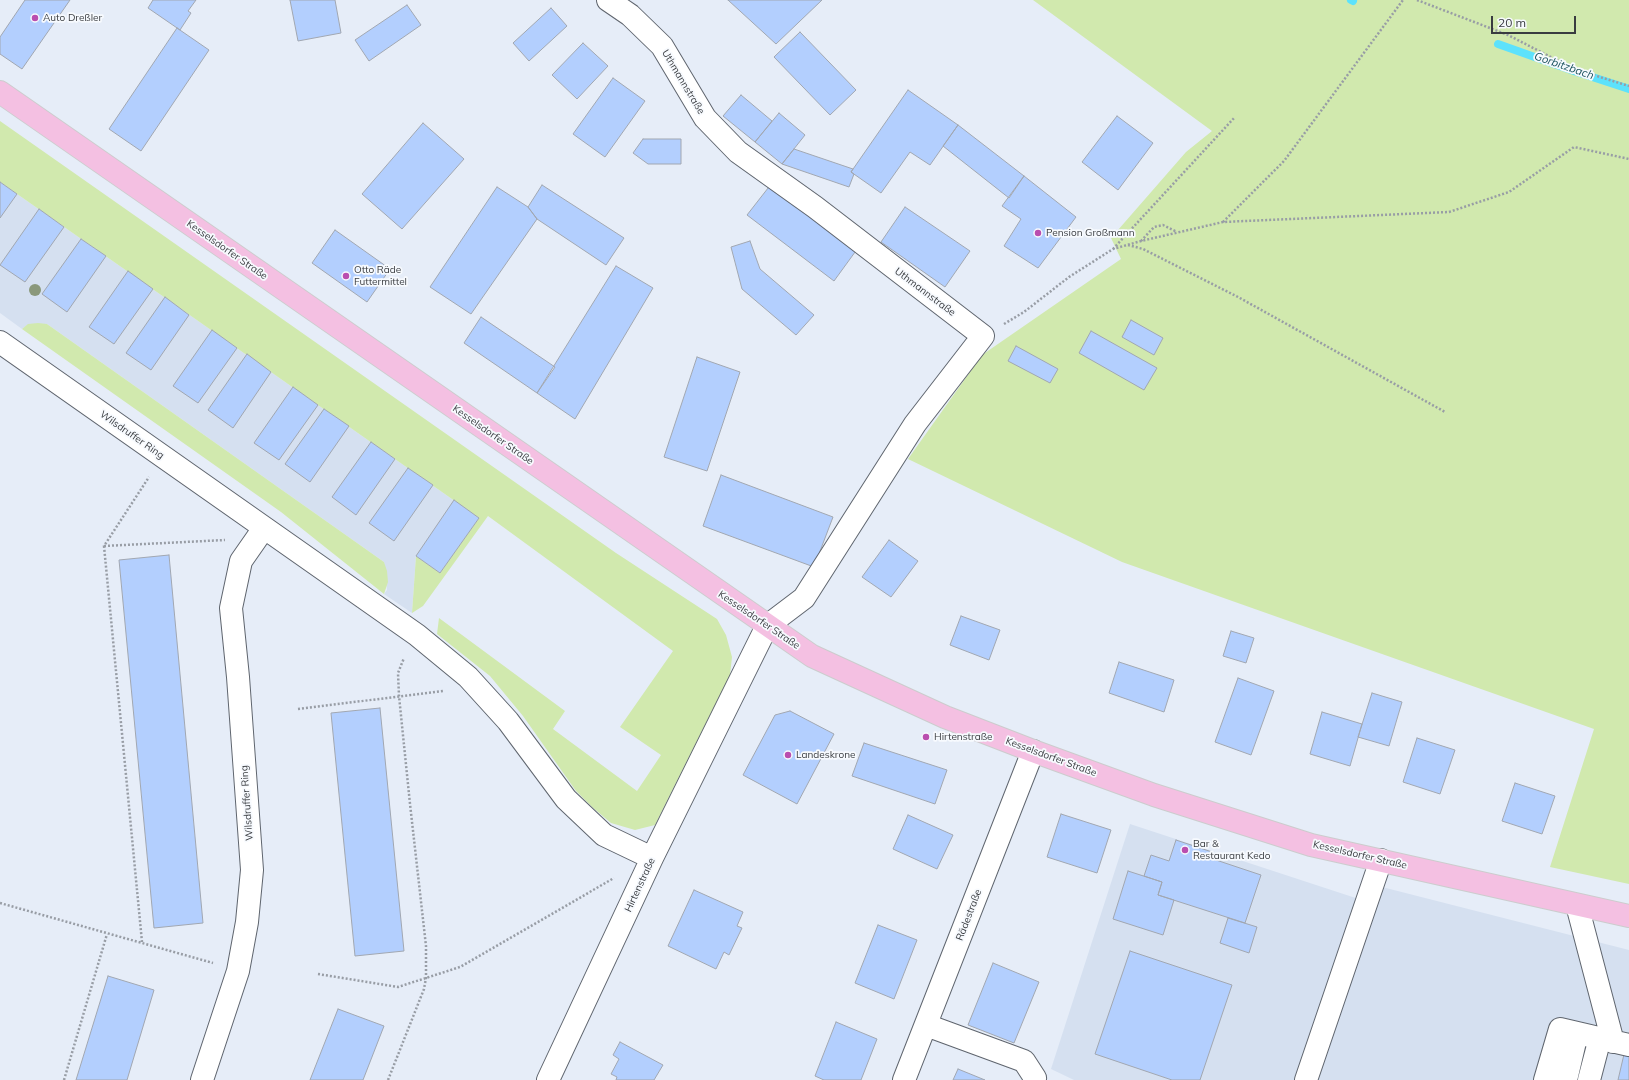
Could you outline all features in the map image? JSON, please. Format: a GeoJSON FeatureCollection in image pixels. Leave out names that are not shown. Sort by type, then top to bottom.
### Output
{"type":"FeatureCollection","features":[{"type":"Feature","properties":{"kind":"main road","name":"Kesselsdorfer Straße"},"geometry":{"type":"LineString","coordinates":[[0,92],[812,656],[945,717],[1033,751],[1161,797],[1311,845],[1629,916]]}},
{"type":"Feature","properties":{"kind":"street","name":"Uthmannstraße"},"geometry":{"type":"LineString","coordinates":[[608,0],[630,15],[662,46],[705,118],[738,152],[815,207],[983,336]]}},
{"type":"Feature","properties":{"kind":"street"},"geometry":{"type":"LineString","coordinates":[[767,626],[804,598],[915,424],[983,336]]}},
{"type":"Feature","properties":{"kind":"street","name":"Wilsdruffer Ring"},"geometry":{"type":"LineString","coordinates":[[0,342],[417,635],[468,677],[508,721],[566,799],[604,835],[652,858]]}},
{"type":"Feature","properties":{"kind":"street","name":"Wilsdruffer Ring"},"geometry":{"type":"LineString","coordinates":[[202,1080],[238,971],[247,922],[252,870],[238,677],[231,608],[241,561],[264,528]]}},
{"type":"Feature","properties":{"kind":"street","name":"Hirtenstraße"},"geometry":{"type":"LineString","coordinates":[[548,1080],[652,858],[767,626]]}},
{"type":"Feature","properties":{"kind":"street","name":"Rädestraße"},"geometry":{"type":"LineString","coordinates":[[904,1080],[1033,751]]}},
{"type":"Feature","properties":{"kind":"street"},"geometry":{"type":"LineString","coordinates":[[1306,1080],[1381,860]]}},
{"type":"Feature","properties":{"kind":"street"},"geometry":{"type":"LineString","coordinates":[[1577,905],[1614,1042],[1589,1080]]}},
{"type":"Feature","properties":{"kind":"street"},"geometry":{"type":"LineString","coordinates":[[926,1025],[1024,1061],[1035,1078],[1034,1080]]}},
{"type":"Feature","properties":{"kind":"street"},"geometry":{"type":"LineString","coordinates":[[1545,1080],[1560,1029],[1614,1042]]}},
{"type":"Feature","properties":{"kind":"street"},"geometry":{"type":"LineString","coordinates":[[1566,1080],[1577,1032]]}},
{"type":"Feature","properties":{"kind":"path"},"geometry":{"type":"LineString","coordinates":[[1223,222],[1284,161],[1403,0]]}},
{"type":"Feature","properties":{"kind":"path"},"geometry":{"type":"LineString","coordinates":[[1418,0],[1508,35],[1574,69],[1629,86]]}},
{"type":"Feature","properties":{"kind":"path"},"geometry":{"type":"LineString","coordinates":[[983,336],[1024,312],[1069,277],[1113,249],[1235,116]]}},
{"type":"Feature","properties":{"kind":"path"},"geometry":{"type":"LineString","coordinates":[[1113,249],[1223,222],[1449,212],[1509,192],[1574,148],[1629,159]]}},
{"type":"Feature","properties":{"kind":"path"},"geometry":{"type":"LineString","coordinates":[[1141,241],[1154,227],[1163,225],[1178,233]]}},
{"type":"Feature","properties":{"kind":"path"},"geometry":{"type":"LineString","coordinates":[[1128,245],[1143,249],[1238,296],[1445,412]]}},
{"type":"Feature","properties":{"kind":"path"},"geometry":{"type":"LineString","coordinates":[[142,942],[104,546],[162,456]]}},
{"type":"Feature","properties":{"kind":"path"},"geometry":{"type":"LineString","coordinates":[[104,546],[223,539],[248,550]]}},
{"type":"Feature","properties":{"kind":"path"},"geometry":{"type":"LineString","coordinates":[[388,1080],[424,989],[426,978],[426,946],[410,804],[398,672],[408,647],[417,635]]}},
{"type":"Feature","properties":{"kind":"path"},"geometry":{"type":"LineString","coordinates":[[298,709],[424,693]]}},
{"type":"Feature","properties":{"kind":"path"},"geometry":{"type":"LineString","coordinates":[[318,974],[398,987],[460,967],[618,876]]}},
{"type":"Feature","properties":{"kind":"path"},"geometry":{"type":"LineString","coordinates":[[0,903],[107,934],[142,942],[238,971]]}},
{"type":"Feature","properties":{"kind":"path"},"geometry":{"type":"LineString","coordinates":[[64,1080],[107,934]]}},
{"type":"Feature","properties":{"kind":"shaded area"},"geometry":{"type":"Polygon","coordinates":[[[0,182],[479,518],[440,573],[416,556],[412,613],[384,594],[387,590],[384,562],[47,324],[29,324],[22,329],[0,313],[0,182]]]}},
{"type":"Feature","properties":{"kind":"shaded area"},"geometry":{"type":"Polygon","coordinates":[[[1130,824],[1377,905],[1382,887],[1629,950],[1629,1080],[1074,1080],[1051,1069],[1130,824]]]}},
{"type":"Feature","properties":{"kind":"green space"},"geometry":{"type":"Polygon","coordinates":[[[1033,0],[1629,0],[1629,884],[1550,867],[1594,729],[1122,562],[908,459],[982,355],[1121,259],[1111,238],[1186,152],[1212,131],[1033,0]]]}},
{"type":"Feature","properties":{"kind":"green space"},"geometry":{"type":"Polygon","coordinates":[[[0,121],[616,553],[717,619],[726,635],[732,657],[730,675],[655,825],[635,830],[611,823],[592,807],[576,791],[523,716],[490,676],[437,634],[439,618],[565,711],[553,729],[637,791],[661,755],[620,727],[673,651],[488,516],[423,606],[412,613],[416,556],[440,573],[479,518],[0,182],[0,121]]]}},
{"type":"Feature","properties":{"kind":"green space"},"geometry":{"type":"Polygon","coordinates":[[[28,324],[47,324],[384,562],[388,582],[384,594],[281,512],[22,329],[28,324]]]}},
{"type":"Feature","properties":{"kind":"building","name":"Auto Dreßler"},"geometry":{"type":"Polygon","coordinates":[[[25,0],[70,0],[22,69],[0,54],[0,37],[25,0]]]}},
{"type":"Feature","properties":{"kind":"building"},"geometry":{"type":"Polygon","coordinates":[[[153,0],[196,0],[188,11],[191,13],[180,30],[148,8],[153,0]]]}},
{"type":"Feature","properties":{"kind":"building"},"geometry":{"type":"Polygon","coordinates":[[[290,0],[335,0],[341,33],[298,41],[290,0]]]}},
{"type":"Feature","properties":{"kind":"building"},"geometry":{"type":"Polygon","coordinates":[[[728,0],[822,0],[776,44],[728,0]]]}},
{"type":"Feature","properties":{"kind":"building"},"geometry":{"type":"Polygon","coordinates":[[[407,5],[421,25],[369,61],[355,40],[407,5]]]}},
{"type":"Feature","properties":{"kind":"building"},"geometry":{"type":"Polygon","coordinates":[[[551,8],[567,26],[529,61],[513,43],[551,8]]]}},
{"type":"Feature","properties":{"kind":"building"},"geometry":{"type":"Polygon","coordinates":[[[177,28],[209,50],[141,151],[109,129],[177,28]]]}},
{"type":"Feature","properties":{"kind":"building"},"geometry":{"type":"Polygon","coordinates":[[[800,32],[856,90],[830,115],[774,57],[800,32]]]}},
{"type":"Feature","properties":{"kind":"building"},"geometry":{"type":"Polygon","coordinates":[[[583,43],[608,66],[577,99],[552,75],[583,43]]]}},
{"type":"Feature","properties":{"kind":"building"},"geometry":{"type":"Polygon","coordinates":[[[613,78],[645,101],[605,157],[573,134],[613,78]]]}},
{"type":"Feature","properties":{"kind":"building"},"geometry":{"type":"Polygon","coordinates":[[[908,90],[958,125],[930,165],[910,152],[881,193],[851,172],[908,90]]]}},
{"type":"Feature","properties":{"kind":"building"},"geometry":{"type":"Polygon","coordinates":[[[741,95],[772,121],[755,142],[723,116],[741,95]]]}},
{"type":"Feature","properties":{"kind":"building"},"geometry":{"type":"Polygon","coordinates":[[[779,113],[805,135],[782,164],[755,142],[779,113]]]}},
{"type":"Feature","properties":{"kind":"building"},"geometry":{"type":"Polygon","coordinates":[[[1117,116],[1153,143],[1118,190],[1082,162],[1117,116]]]}},
{"type":"Feature","properties":{"kind":"building"},"geometry":{"type":"Polygon","coordinates":[[[423,123],[464,159],[402,229],[362,194],[423,123]]]}},
{"type":"Feature","properties":{"kind":"building"},"geometry":{"type":"Polygon","coordinates":[[[958,125],[1024,176],[1009,198],[943,146],[958,125]]]}},
{"type":"Feature","properties":{"kind":"building"},"geometry":{"type":"Polygon","coordinates":[[[643,139],[681,139],[681,164],[648,164],[633,153],[643,139]]]}},
{"type":"Feature","properties":{"kind":"building"},"geometry":{"type":"Polygon","coordinates":[[[794,149],[853,169],[851,172],[854,174],[849,187],[782,164],[794,149]]]}},
{"type":"Feature","properties":{"kind":"building","name":"Pension Großmann"},"geometry":{"type":"Polygon","coordinates":[[[1024,176],[1076,217],[1038,268],[1004,246],[1021,219],[1002,206],[1024,176]]]}},
{"type":"Feature","properties":{"kind":"building"},"geometry":{"type":"Polygon","coordinates":[[[0,182],[17,194],[0,218],[0,182]]]}},
{"type":"Feature","properties":{"kind":"building"},"geometry":{"type":"Polygon","coordinates":[[[772,183],[858,248],[834,281],[747,215],[772,183]]]}},
{"type":"Feature","properties":{"kind":"building"},"geometry":{"type":"Polygon","coordinates":[[[542,185],[624,238],[606,265],[537,219],[528,207],[542,185]]]}},
{"type":"Feature","properties":{"kind":"building"},"geometry":{"type":"Polygon","coordinates":[[[497,187],[528,207],[537,219],[471,314],[430,287],[497,187]]]}},
{"type":"Feature","properties":{"kind":"building"},"geometry":{"type":"Polygon","coordinates":[[[905,207],[970,251],[945,287],[881,242],[905,207]]]}},
{"type":"Feature","properties":{"kind":"building"},"geometry":{"type":"Polygon","coordinates":[[[39,209],[64,227],[25,282],[0,265],[39,209]]]}},
{"type":"Feature","properties":{"kind":"building"},"geometry":{"type":"Polygon","coordinates":[[[335,230],[390,269],[367,302],[312,263],[335,230]]]}},
{"type":"Feature","properties":{"kind":"building"},"geometry":{"type":"Polygon","coordinates":[[[81,239],[106,256],[67,312],[42,294],[81,239]]]}},
{"type":"Feature","properties":{"kind":"building"},"geometry":{"type":"Polygon","coordinates":[[[750,241],[760,269],[814,315],[796,335],[742,289],[731,247],[750,241]]]}},
{"type":"Feature","properties":{"kind":"building"},"geometry":{"type":"Polygon","coordinates":[[[616,266],[653,288],[575,419],[537,393],[616,266]]]}},
{"type":"Feature","properties":{"kind":"building"},"geometry":{"type":"Polygon","coordinates":[[[128,271],[153,289],[114,344],[89,327],[128,271]]]}},
{"type":"Feature","properties":{"kind":"building"},"geometry":{"type":"Polygon","coordinates":[[[165,297],[189,315],[151,370],[126,353],[165,297]]]}},
{"type":"Feature","properties":{"kind":"building"},"geometry":{"type":"Polygon","coordinates":[[[481,317],[555,367],[537,393],[464,343],[481,317]]]}},
{"type":"Feature","properties":{"kind":"building"},"geometry":{"type":"Polygon","coordinates":[[[1131,320],[1163,338],[1154,355],[1122,337],[1131,320]]]}},
{"type":"Feature","properties":{"kind":"building"},"geometry":{"type":"Polygon","coordinates":[[[212,330],[237,348],[198,403],[173,386],[212,330]]]}},
{"type":"Feature","properties":{"kind":"building"},"geometry":{"type":"Polygon","coordinates":[[[1091,331],[1157,368],[1144,390],[1079,353],[1091,331]]]}},
{"type":"Feature","properties":{"kind":"building"},"geometry":{"type":"Polygon","coordinates":[[[1016,346],[1058,369],[1050,383],[1008,361],[1016,346]]]}},
{"type":"Feature","properties":{"kind":"building"},"geometry":{"type":"Polygon","coordinates":[[[247,354],[271,372],[233,428],[208,410],[247,354]]]}},
{"type":"Feature","properties":{"kind":"building"},"geometry":{"type":"Polygon","coordinates":[[[697,357],[740,372],[707,471],[664,457],[697,357]]]}},
{"type":"Feature","properties":{"kind":"building"},"geometry":{"type":"Polygon","coordinates":[[[293,387],[318,405],[279,460],[254,443],[293,387]]]}},
{"type":"Feature","properties":{"kind":"building"},"geometry":{"type":"Polygon","coordinates":[[[324,409],[349,426],[310,482],[285,464],[324,409]]]}},
{"type":"Feature","properties":{"kind":"building"},"geometry":{"type":"Polygon","coordinates":[[[371,442],[395,459],[356,515],[332,497],[371,442]]]}},
{"type":"Feature","properties":{"kind":"building"},"geometry":{"type":"Polygon","coordinates":[[[408,468],[433,485],[394,541],[369,523],[408,468]]]}},
{"type":"Feature","properties":{"kind":"building"},"geometry":{"type":"Polygon","coordinates":[[[721,475],[833,517],[814,567],[703,526],[721,475]]]}},
{"type":"Feature","properties":{"kind":"building"},"geometry":{"type":"Polygon","coordinates":[[[454,500],[479,518],[440,573],[416,556],[454,500]]]}},
{"type":"Feature","properties":{"kind":"building"},"geometry":{"type":"Polygon","coordinates":[[[889,540],[918,561],[891,597],[862,577],[889,540]]]}},
{"type":"Feature","properties":{"kind":"building"},"geometry":{"type":"Polygon","coordinates":[[[169,555],[203,923],[154,928],[119,560],[169,555]]]}},
{"type":"Feature","properties":{"kind":"building"},"geometry":{"type":"Polygon","coordinates":[[[961,616],[1000,630],[989,660],[950,645],[961,616]]]}},
{"type":"Feature","properties":{"kind":"building"},"geometry":{"type":"Polygon","coordinates":[[[1231,631],[1254,638],[1246,663],[1223,656],[1231,631]]]}},
{"type":"Feature","properties":{"kind":"building"},"geometry":{"type":"Polygon","coordinates":[[[1119,662],[1174,680],[1164,712],[1109,693],[1119,662]]]}},
{"type":"Feature","properties":{"kind":"building"},"geometry":{"type":"Polygon","coordinates":[[[1238,678],[1274,691],[1251,755],[1215,742],[1238,678]]]}},
{"type":"Feature","properties":{"kind":"building"},"geometry":{"type":"Polygon","coordinates":[[[1372,693],[1402,702],[1389,746],[1358,737],[1372,693]]]}},
{"type":"Feature","properties":{"kind":"building"},"geometry":{"type":"Polygon","coordinates":[[[380,708],[404,951],[355,956],[331,713],[380,708]]]}},
{"type":"Feature","properties":{"kind":"building","name":"Landeskrone"},"geometry":{"type":"Polygon","coordinates":[[[790,711],[834,734],[797,804],[743,775],[775,715],[790,711]]]}},
{"type":"Feature","properties":{"kind":"building"},"geometry":{"type":"Polygon","coordinates":[[[1322,712],[1362,724],[1350,766],[1310,754],[1322,712]]]}},
{"type":"Feature","properties":{"kind":"building"},"geometry":{"type":"Polygon","coordinates":[[[1417,738],[1455,750],[1440,794],[1403,782],[1417,738]]]}},
{"type":"Feature","properties":{"kind":"building"},"geometry":{"type":"Polygon","coordinates":[[[864,743],[947,770],[935,804],[852,776],[864,743]]]}},
{"type":"Feature","properties":{"kind":"building"},"geometry":{"type":"Polygon","coordinates":[[[1515,783],[1555,796],[1542,834],[1502,821],[1515,783]]]}},
{"type":"Feature","properties":{"kind":"building"},"geometry":{"type":"Polygon","coordinates":[[[1061,814],[1111,830],[1097,873],[1047,857],[1061,814]]]}},
{"type":"Feature","properties":{"kind":"building"},"geometry":{"type":"Polygon","coordinates":[[[908,815],[953,835],[937,869],[893,849],[908,815]]]}},
{"type":"Feature","properties":{"kind":"building"},"geometry":{"type":"Polygon","coordinates":[[[1176,840],[1212,852],[1210,858],[1261,875],[1245,923],[1158,895],[1162,882],[1144,876],[1151,855],[1169,861],[1176,840]]]}},
{"type":"Feature","properties":{"kind":"building"},"geometry":{"type":"Polygon","coordinates":[[[1128,871],[1162,882],[1158,895],[1174,900],[1163,935],[1113,919],[1128,871]]]}},
{"type":"Feature","properties":{"kind":"building"},"geometry":{"type":"Polygon","coordinates":[[[694,890],[743,912],[737,926],[742,928],[729,955],[724,952],[716,969],[668,946],[694,890]]]}},
{"type":"Feature","properties":{"kind":"building"},"geometry":{"type":"Polygon","coordinates":[[[1228,918],[1257,927],[1249,953],[1220,943],[1228,918]]]}},
{"type":"Feature","properties":{"kind":"building"},"geometry":{"type":"Polygon","coordinates":[[[878,925],[917,940],[894,999],[855,983],[878,925]]]}},
{"type":"Feature","properties":{"kind":"building"},"geometry":{"type":"Polygon","coordinates":[[[1130,951],[1232,985],[1200,1080],[1172,1080],[1095,1054],[1130,951]]]}},
{"type":"Feature","properties":{"kind":"building"},"geometry":{"type":"Polygon","coordinates":[[[993,963],[1039,982],[1014,1043],[968,1025],[993,963]]]}},
{"type":"Feature","properties":{"kind":"building"},"geometry":{"type":"Polygon","coordinates":[[[108,976],[154,990],[127,1080],[76,1080],[108,976]]]}},
{"type":"Feature","properties":{"kind":"building"},"geometry":{"type":"Polygon","coordinates":[[[338,1009],[384,1026],[363,1080],[310,1080],[338,1009]]]}},
{"type":"Feature","properties":{"kind":"building"},"geometry":{"type":"Polygon","coordinates":[[[836,1022],[877,1039],[861,1080],[824,1080],[815,1076],[836,1022]]]}},
{"type":"Feature","properties":{"kind":"building"},"geometry":{"type":"Polygon","coordinates":[[[1629,1033],[1629,1080],[1618,1080],[1629,1033]]]}},
{"type":"Feature","properties":{"kind":"building"},"geometry":{"type":"Polygon","coordinates":[[[620,1042],[663,1065],[654,1080],[616,1080],[617,1077],[611,1074],[619,1059],[613,1055],[620,1042]]]}},
{"type":"Feature","properties":{"kind":"building"},"geometry":{"type":"Polygon","coordinates":[[[958,1069],[985,1080],[953,1080],[958,1069]]]}},
{"type":"Feature","properties":{"kind":"waterway","name":"Gorbitzbach"},"geometry":{"type":"LineString","coordinates":[[1498,44],[1629,89]]}},
{"type":"Feature","properties":{"kind":"place","name":"Auto Dreßler"},"geometry":{"type":"Point","coordinates":[35,18]}},
{"type":"Feature","properties":{"kind":"place","name":"Pension Großmann"},"geometry":{"type":"Point","coordinates":[1038,233]}},
{"type":"Feature","properties":{"kind":"place","name":"Otto Räde Futtermittel"},"geometry":{"type":"Point","coordinates":[346,276]}},
{"type":"Feature","properties":{"kind":"place","name":"Hirtenstraße"},"geometry":{"type":"Point","coordinates":[926,737]}},
{"type":"Feature","properties":{"kind":"place","name":"Landeskrone"},"geometry":{"type":"Point","coordinates":[788,755]}},
{"type":"Feature","properties":{"kind":"place","name":"Bar & Restaurant Kedo"},"geometry":{"type":"Point","coordinates":[1185,850]}}]}
